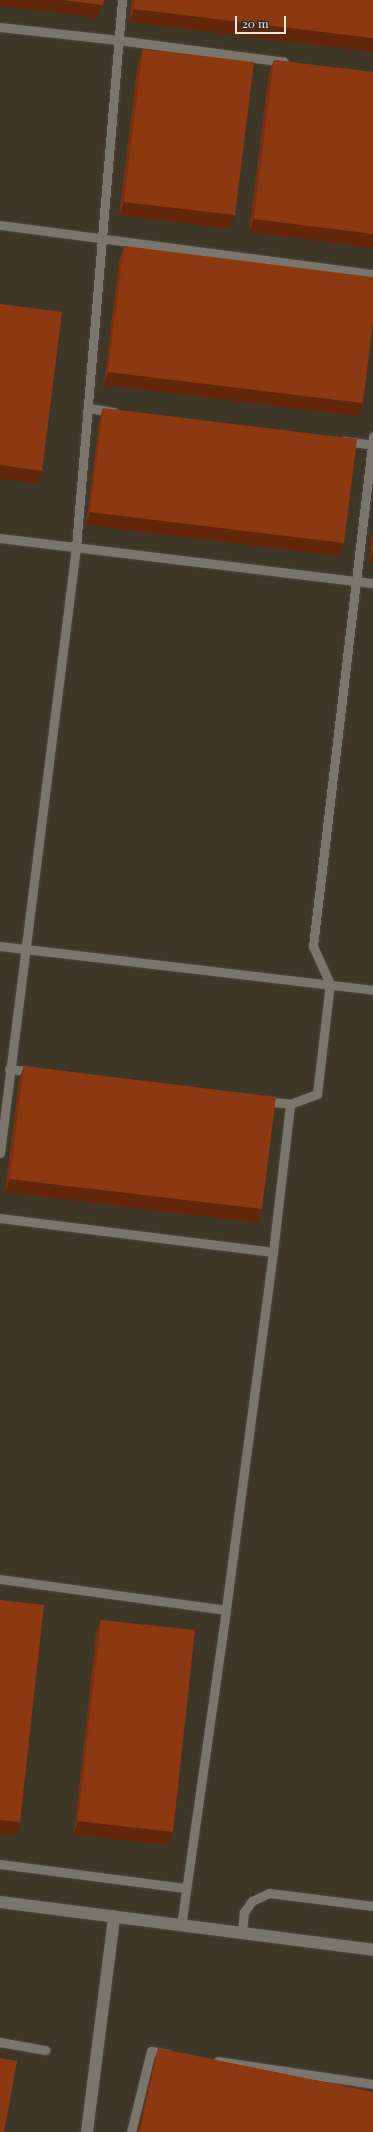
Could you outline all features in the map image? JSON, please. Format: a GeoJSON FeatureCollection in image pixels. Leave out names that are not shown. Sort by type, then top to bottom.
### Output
{"type":"FeatureCollection","features":[{"type":"Feature","properties":{"kind":"street"},"geometry":{"type":"LineString","coordinates":[[0,1902],[373,1950]]}},
{"type":"Feature","properties":{"kind":"street"},"geometry":{"type":"LineString","coordinates":[[86,2132],[114,1917]]}},
{"type":"Feature","properties":{"kind":"lane"},"geometry":{"type":"LineString","coordinates":[[0,1153],[24,949],[76,547],[122,0]]}},
{"type":"Feature","properties":{"kind":"lane"},"geometry":{"type":"LineString","coordinates":[[0,26],[296,64]]}},
{"type":"Feature","properties":{"kind":"lane"},"geometry":{"type":"LineString","coordinates":[[0,225],[373,274]]}},
{"type":"Feature","properties":{"kind":"lane"},"geometry":{"type":"LineString","coordinates":[[88,408],[128,413]]}},
{"type":"Feature","properties":{"kind":"lane"},"geometry":{"type":"LineString","coordinates":[[251,1100],[290,1104],[317,1094],[330,984],[313,946],[355,580],[373,442],[332,440]]}},
{"type":"Feature","properties":{"kind":"lane"},"geometry":{"type":"LineString","coordinates":[[0,538],[373,583]]}},
{"type":"Feature","properties":{"kind":"lane"},"geometry":{"type":"LineString","coordinates":[[0,946],[373,990]]}},
{"type":"Feature","properties":{"kind":"lane"},"geometry":{"type":"LineString","coordinates":[[9,1069],[40,1073]]}},
{"type":"Feature","properties":{"kind":"lane"},"geometry":{"type":"LineString","coordinates":[[180,1925],[226,1610],[273,1252],[290,1104]]}},
{"type":"Feature","properties":{"kind":"lane"},"geometry":{"type":"LineString","coordinates":[[0,1218],[273,1252]]}},
{"type":"Feature","properties":{"kind":"lane"},"geometry":{"type":"LineString","coordinates":[[0,1579],[226,1610]]}},
{"type":"Feature","properties":{"kind":"lane"},"geometry":{"type":"LineString","coordinates":[[0,1864],[186,1888]]}},
{"type":"Feature","properties":{"kind":"lane"},"geometry":{"type":"LineString","coordinates":[[242,1933],[244,1912],[252,1901],[269,1893],[373,1906]]}},
{"type":"Feature","properties":{"kind":"lane"},"geometry":{"type":"LineString","coordinates":[[0,2042],[44,2050]]}},
{"type":"Feature","properties":{"kind":"lane"},"geometry":{"type":"LineString","coordinates":[[131,2132],[151,2051],[174,2055]]}},
{"type":"Feature","properties":{"kind":"lane"},"geometry":{"type":"LineString","coordinates":[[212,2060],[373,2084]]}},
{"type":"Feature","properties":{"kind":"shaded area"},"geometry":{"type":"Polygon","coordinates":[[[0,0],[373,0],[373,2132],[0,2132],[0,0]]]}},
{"type":"Feature","properties":{"kind":"building"},"geometry":{"type":"Polygon","coordinates":[[[62,0],[104,0],[103,5],[62,0]]]}},
{"type":"Feature","properties":{"kind":"building"},"geometry":{"type":"Polygon","coordinates":[[[135,0],[373,0],[373,38],[134,9],[135,0]]]}},
{"type":"Feature","properties":{"kind":"building"},"geometry":{"type":"Polygon","coordinates":[[[143,49],[254,62],[235,215],[124,202],[143,49]]]}},
{"type":"Feature","properties":{"kind":"building"},"geometry":{"type":"Polygon","coordinates":[[[274,60],[373,72],[373,234],[254,219],[274,60]]]}},
{"type":"Feature","properties":{"kind":"building"},"geometry":{"type":"Polygon","coordinates":[[[124,246],[373,277],[373,321],[363,403],[108,372],[124,246]]]}},
{"type":"Feature","properties":{"kind":"building"},"geometry":{"type":"Polygon","coordinates":[[[0,304],[62,312],[42,471],[0,465],[0,304]]]}},
{"type":"Feature","properties":{"kind":"building"},"geometry":{"type":"Polygon","coordinates":[[[103,408],[357,439],[344,543],[90,512],[103,408]]]}},
{"type":"Feature","properties":{"kind":"building"},"geometry":{"type":"Polygon","coordinates":[[[24,1066],[276,1097],[262,1209],[10,1179],[24,1066]]]}},
{"type":"Feature","properties":{"kind":"building"},"geometry":{"type":"Polygon","coordinates":[[[0,1600],[44,1605],[20,1822],[0,1820],[0,1600]]]}},
{"type":"Feature","properties":{"kind":"building"},"geometry":{"type":"Polygon","coordinates":[[[101,1620],[195,1630],[173,1832],[78,1821],[101,1620]]]}},
{"type":"Feature","properties":{"kind":"building"},"geometry":{"type":"Polygon","coordinates":[[[158,2048],[373,2092],[373,2132],[140,2132],[158,2048]]]}},
{"type":"Feature","properties":{"kind":"building"},"geometry":{"type":"Polygon","coordinates":[[[0,2058],[17,2061],[4,2132],[0,2132],[0,2058]]]}}]}
